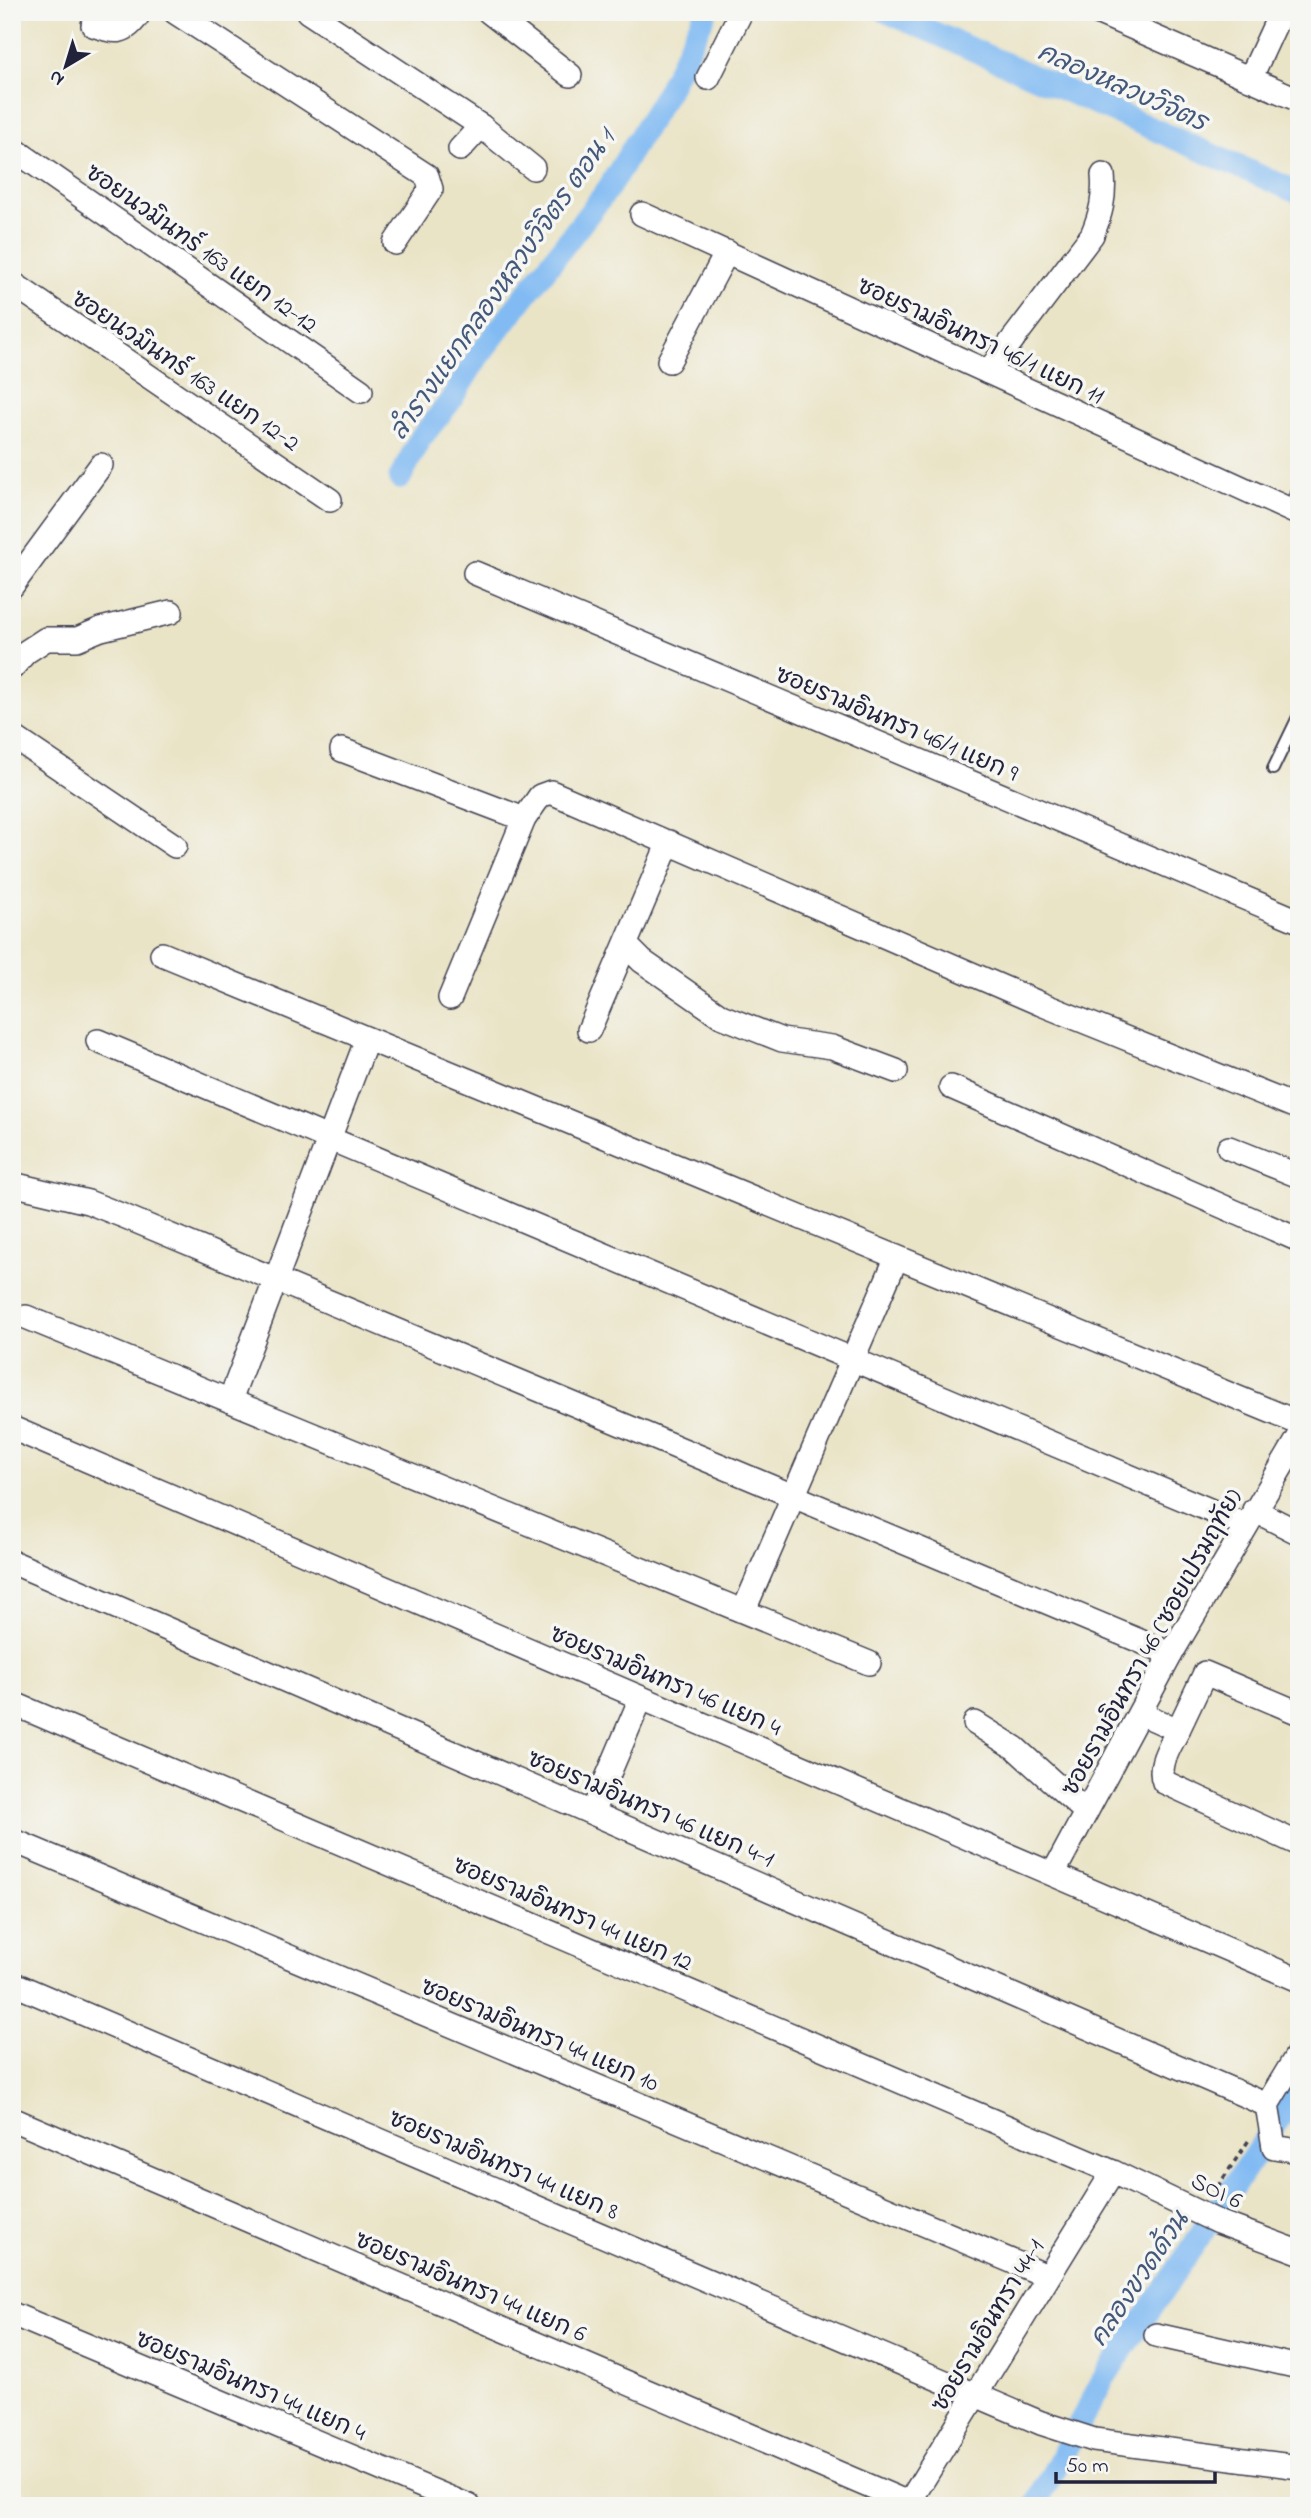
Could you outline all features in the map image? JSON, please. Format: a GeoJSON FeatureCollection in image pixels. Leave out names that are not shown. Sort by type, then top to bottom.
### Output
{"type":"FeatureCollection","features":[{"type":"Feature","properties":{"kind":"street"},"geometry":{"type":"LineString","coordinates":[[93,25],[116,33],[128,29],[140,12]]}},
{"type":"Feature","properties":{"kind":"street"},"geometry":{"type":"LineString","coordinates":[[175,12],[427,176],[431,189],[395,243]]}},
{"type":"Feature","properties":{"kind":"street"},"geometry":{"type":"LineString","coordinates":[[308,12],[481,126],[533,168]]}},
{"type":"Feature","properties":{"kind":"street"},"geometry":{"type":"LineString","coordinates":[[489,12],[570,75]]}},
{"type":"Feature","properties":{"kind":"street"},"geometry":{"type":"LineString","coordinates":[[708,78],[741,12]]}},
{"type":"Feature","properties":{"kind":"street"},"geometry":{"type":"LineString","coordinates":[[1097,12],[1139,21],[1250,79],[1299,100]]}},
{"type":"Feature","properties":{"kind":"street"},"geometry":{"type":"LineString","coordinates":[[1250,79],[1281,12]]}},
{"type":"Feature","properties":{"kind":"street"},"geometry":{"type":"LineString","coordinates":[[460,149],[481,126]]}},
{"type":"Feature","properties":{"kind":"street","name":"ซอยนวมินทร์ 163 แยก 12-12"},"geometry":{"type":"LineString","coordinates":[[12,148],[361,391]]}},
{"type":"Feature","properties":{"kind":"street"},"geometry":{"type":"LineString","coordinates":[[988,372],[1092,234],[1100,216],[1105,192],[1103,174]]}},
{"type":"Feature","properties":{"kind":"street","name":"ซอยรามอินทรา 46/1 แยก 11"},"geometry":{"type":"LineString","coordinates":[[642,214],[1294,511]]}},
{"type":"Feature","properties":{"kind":"street"},"geometry":{"type":"LineString","coordinates":[[669,361],[727,252]]}},
{"type":"Feature","properties":{"kind":"street","name":"ซอยนวมินทร์ 163 แยก 12-2"},"geometry":{"type":"LineString","coordinates":[[12,283],[330,500]]}},
{"type":"Feature","properties":{"kind":"street"},"geometry":{"type":"LineString","coordinates":[[12,586],[101,465]]}},
{"type":"Feature","properties":{"kind":"street","name":"ซอยรามอินทรา 46/1 แยก 9"},"geometry":{"type":"LineString","coordinates":[[475,573],[1299,921]]}},
{"type":"Feature","properties":{"kind":"street"},"geometry":{"type":"LineString","coordinates":[[12,668],[32,647],[46,639],[77,639],[101,628],[171,612]]}},
{"type":"Feature","properties":{"kind":"street"},"geometry":{"type":"LineString","coordinates":[[12,736],[175,846]]}},
{"type":"Feature","properties":{"kind":"street"},"geometry":{"type":"LineString","coordinates":[[342,750],[524,819]]}},
{"type":"Feature","properties":{"kind":"street"},"geometry":{"type":"LineString","coordinates":[[450,998],[524,819],[540,796],[551,792],[1041,1004],[1299,1108]]}},
{"type":"Feature","properties":{"kind":"street"},"geometry":{"type":"LineString","coordinates":[[589,1030],[668,842]]}},
{"type":"Feature","properties":{"kind":"street"},"geometry":{"type":"LineString","coordinates":[[626,945],[642,961],[721,1016],[782,1040],[832,1047],[896,1071]]}},
{"type":"Feature","properties":{"kind":"street"},"geometry":{"type":"LineString","coordinates":[[162,954],[1299,1423]]}},
{"type":"Feature","properties":{"kind":"street"},"geometry":{"type":"LineString","coordinates":[[230,1400],[327,1137],[367,1039]]}},
{"type":"Feature","properties":{"kind":"street"},"geometry":{"type":"LineString","coordinates":[[98,1041],[853,1358],[1250,1517],[1299,1533]]}},
{"type":"Feature","properties":{"kind":"street"},"geometry":{"type":"LineString","coordinates":[[951,1087],[1299,1240]]}},
{"type":"Feature","properties":{"kind":"street"},"geometry":{"type":"LineString","coordinates":[[1229,1148],[1299,1176]]}},
{"type":"Feature","properties":{"kind":"street"},"geometry":{"type":"LineString","coordinates":[[12,1184],[88,1202],[1171,1654]]}},
{"type":"Feature","properties":{"kind":"street"},"geometry":{"type":"LineString","coordinates":[[744,1610],[896,1259]]}},
{"type":"Feature","properties":{"kind":"street"},"geometry":{"type":"LineString","coordinates":[[26,1317],[869,1663]]}},
{"type":"Feature","properties":{"kind":"street","name":"ซอยรามอินทรา 46 แยก 4"},"geometry":{"type":"LineString","coordinates":[[12,1428],[1299,1980]]}},
{"type":"Feature","properties":{"kind":"street","name":"ซอยรามอินทรา 46 (ซอยเปรมฤทัย)"},"geometry":{"type":"LineString","coordinates":[[1053,1874],[1171,1654],[1299,1437]]}},
{"type":"Feature","properties":{"kind":"street","name":"ซอยรามอินทรา 46 แยก 4-1"},"geometry":{"type":"LineString","coordinates":[[12,1562],[593,1811],[1268,2108]]}},
{"type":"Feature","properties":{"kind":"street"},"geometry":{"type":"LineString","coordinates":[[1299,1713],[1205,1673],[1160,1773],[1164,1782],[1299,1844]]}},
{"type":"Feature","properties":{"kind":"street"},"geometry":{"type":"LineString","coordinates":[[593,1811],[641,1698]]}},
{"type":"Feature","properties":{"kind":"street","name":"ซอยรามอินทรา 44 แยก 12"},"geometry":{"type":"LineString","coordinates":[[12,1703],[1113,2172]]}},
{"type":"Feature","properties":{"kind":"street"},"geometry":{"type":"LineString","coordinates":[[1140,1713],[1178,1730]]}},
{"type":"Feature","properties":{"kind":"street"},"geometry":{"type":"LineString","coordinates":[[975,1723],[1014,1748],[1086,1812]]}},
{"type":"Feature","properties":{"kind":"street","name":"ซอยรามอินทรา 44 แยก 10"},"geometry":{"type":"LineString","coordinates":[[12,1840],[1047,2276]]}},
{"type":"Feature","properties":{"kind":"street","name":"ซอยรามอินทรา 44 แยก 8"},"geometry":{"type":"LineString","coordinates":[[12,1983],[1041,2423],[1094,2440],[1299,2467]]}},
{"type":"Feature","properties":{"kind":"street"},"geometry":{"type":"LineString","coordinates":[[1299,2052],[1268,2108],[1274,2147],[1299,2151]]}},
{"type":"Feature","properties":{"kind":"street","name":"ซอยรามอินทรา 44 แยก 6"},"geometry":{"type":"LineString","coordinates":[[12,2119],[908,2505]]}},
{"type":"Feature","properties":{"kind":"street","name":"SOI 6"},"geometry":{"type":"LineString","coordinates":[[1113,2172],[1209,2217],[1299,2252]]}},
{"type":"Feature","properties":{"kind":"street","name":"ซอยรามอินทรา 44-1"},"geometry":{"type":"LineString","coordinates":[[908,2505],[1113,2172]]}},
{"type":"Feature","properties":{"kind":"street","name":"ซอยรามอินทรา 44 แยก 4"},"geometry":{"type":"LineString","coordinates":[[12,2314],[469,2506]]}},
{"type":"Feature","properties":{"kind":"street"},"geometry":{"type":"LineString","coordinates":[[1156,2335],[1299,2367]]}},
{"type":"Feature","properties":{"kind":"lane"},"geometry":{"type":"LineString","coordinates":[[1294,511],[1299,487]]}},
{"type":"Feature","properties":{"kind":"lane"},"geometry":{"type":"LineString","coordinates":[[1273,769],[1299,715]]}},
{"type":"Feature","properties":{"kind":"path"},"geometry":{"type":"LineString","coordinates":[[1209,2217],[1268,2108]]}},
{"type":"Feature","properties":{"kind":"waterway","name":"ลำรางแยกคลองหลวงวิจิตร ตอน 1"},"geometry":{"type":"LineString","coordinates":[[400,478],[420,439],[449,403],[479,355],[608,189],[668,90],[706,12]]}},
{"type":"Feature","properties":{"kind":"waterway","name":"คลองหลวงวิจิตร"},"geometry":{"type":"LineString","coordinates":[[887,12],[1299,193]]}},
{"type":"Feature","properties":{"kind":"waterway","name":"คลองขวดด้วน"},"geometry":{"type":"LineString","coordinates":[[1035,2506],[1104,2378],[1299,2089]]}}]}
